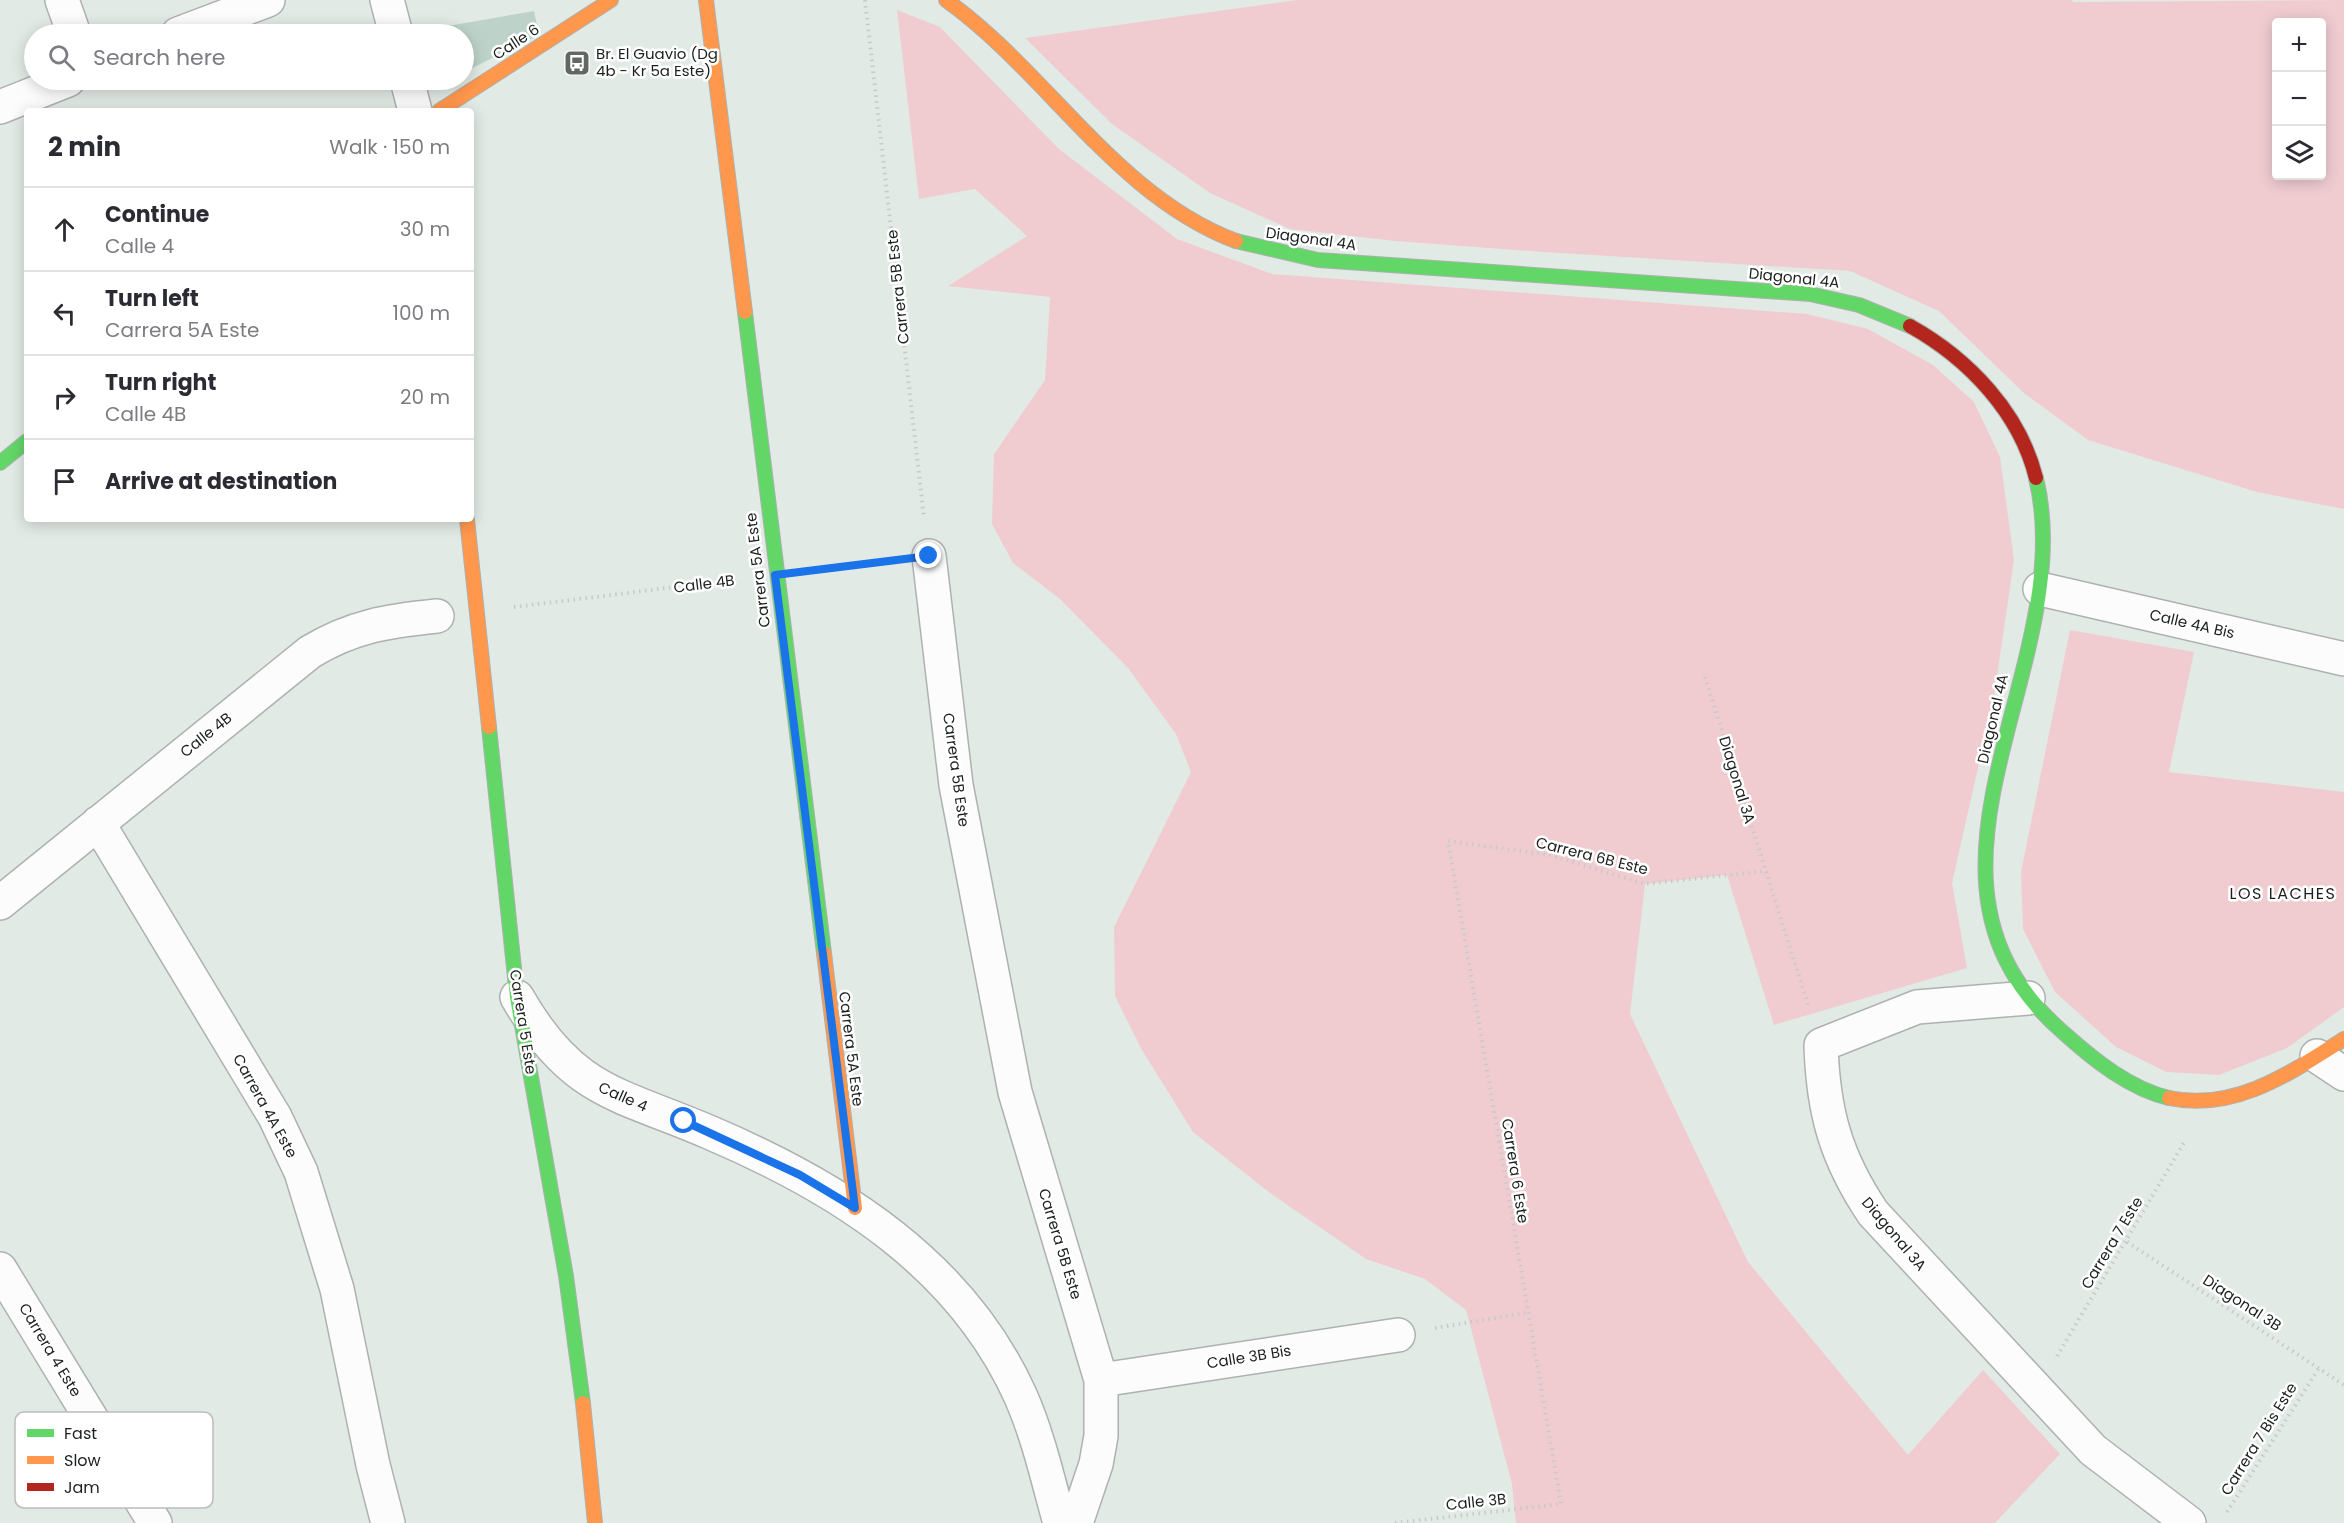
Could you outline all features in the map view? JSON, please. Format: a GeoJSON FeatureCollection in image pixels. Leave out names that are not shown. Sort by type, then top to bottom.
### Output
{"type":"FeatureCollection","features":[{"type":"Feature","properties":{"kind":"street"},"geometry":{"type":"LineString","coordinates":[[62,0],[70,24]]}},
{"type":"Feature","properties":{"kind":"street"},"geometry":{"type":"LineString","coordinates":[[204,24],[268,0]]}},
{"type":"Feature","properties":{"kind":"street"},"geometry":{"type":"LineString","coordinates":[[387,0],[393,24]]}},
{"type":"Feature","properties":{"kind":"street","name":"Calle 6"},"geometry":{"type":"LineString","coordinates":[[474,88],[611,0]]}},
{"type":"Feature","properties":{"kind":"street","name":"Carrera 5A Este"},"geometry":{"type":"LineString","coordinates":[[706,0],[775,575],[855,1208]]}},
{"type":"Feature","properties":{"kind":"street","name":"Diagonal 4A"},"geometry":{"type":"LineString","coordinates":[[946,0],[995,42],[1089,134],[1171,205],[1217,233],[1260,250],[1318,260],[1810,294],[1848,300],[1888,313],[1930,335],[1968,366],[2002,406],[2029,453],[2040,496],[2040,589],[2004,743],[1989,822],[1985,859],[1994,932],[2005,964],[2028,998],[2060,1033],[2120,1075],[2157,1093],[2188,1102],[2220,1098],[2258,1088],[2344,1039]]}},
{"type":"Feature","properties":{"kind":"street"},"geometry":{"type":"LineString","coordinates":[[0,107],[43,90]]}},
{"type":"Feature","properties":{"kind":"street"},"geometry":{"type":"LineString","coordinates":[[410,90],[414,108]]}},
{"type":"Feature","properties":{"kind":"street","name":"Calle 6"},"geometry":{"type":"LineString","coordinates":[[444,108],[472,90]]}},
{"type":"Feature","properties":{"kind":"street"},"geometry":{"type":"LineString","coordinates":[[0,464],[24,444]]}},
{"type":"Feature","properties":{"kind":"street","name":"Carrera 5 Este"},"geometry":{"type":"LineString","coordinates":[[467,522],[517,997],[566,1276],[582,1388],[595,1523]]}},
{"type":"Feature","properties":{"kind":"street","name":"Carrera 5B Este"},"geometry":{"type":"LineString","coordinates":[[929,556],[956,785],[1015,1092],[1101,1380],[1101,1436],[1096,1464],[1076,1523]]}},
{"type":"Feature","properties":{"kind":"street","name":"Calle 4A Bis"},"geometry":{"type":"LineString","coordinates":[[2040,589],[2344,659]]}},
{"type":"Feature","properties":{"kind":"street","name":"Calle 4B"},"geometry":{"type":"LineString","coordinates":[[0,903],[310,652],[356,629],[381,622],[437,616]]}},
{"type":"Feature","properties":{"kind":"street","name":"Carrera 4A Este"},"geometry":{"type":"LineString","coordinates":[[98,823],[275,1118],[301,1172],[338,1289],[373,1465],[388,1523]]}},
{"type":"Feature","properties":{"kind":"street","name":"Calle 4"},"geometry":{"type":"LineString","coordinates":[[517,997],[550,1048],[573,1069],[597,1086],[624,1100],[684,1121],[743,1146],[855,1208],[890,1232],[922,1260],[952,1290],[979,1323],[1002,1359],[1021,1397],[1036,1437],[1060,1523]]}},
{"type":"Feature","properties":{"kind":"street"},"geometry":{"type":"LineString","coordinates":[[1821,1045],[1917,1006],[2028,998]]}},
{"type":"Feature","properties":{"kind":"street","name":"Diagonal 3A"},"geometry":{"type":"LineString","coordinates":[[1821,1045],[1822,1082],[1828,1117],[1838,1151],[1853,1184],[1873,1213],[2093,1450],[2188,1523]]}},
{"type":"Feature","properties":{"kind":"street"},"geometry":{"type":"LineString","coordinates":[[2317,1056],[2344,1074]]}},
{"type":"Feature","properties":{"kind":"street","name":"Carrera 4 Este"},"geometry":{"type":"LineString","coordinates":[[0,1269],[87,1412]]}},
{"type":"Feature","properties":{"kind":"street","name":"Calle 3B Bis"},"geometry":{"type":"LineString","coordinates":[[1101,1380],[1398,1335]]}},
{"type":"Feature","properties":{"kind":"street","name":"Carrera 4 Este"},"geometry":{"type":"LineString","coordinates":[[146,1508],[155,1523]]}},
{"type":"Feature","properties":{"kind":"path","name":"Carrera 5B Este"},"geometry":{"type":"LineString","coordinates":[[865,0],[929,556]]}},
{"type":"Feature","properties":{"kind":"path","name":"Calle 4B"},"geometry":{"type":"LineString","coordinates":[[478,611],[929,556]]}},
{"type":"Feature","properties":{"kind":"path","name":"Diagonal 3A"},"geometry":{"type":"LineString","coordinates":[[1705,677],[1821,1045]]}},
{"type":"Feature","properties":{"kind":"path","name":"Carrera 6B Este"},"geometry":{"type":"LineString","coordinates":[[1448,841],[1550,855],[1645,884],[1766,871]]}},
{"type":"Feature","properties":{"kind":"path","name":"Carrera 6 Este"},"geometry":{"type":"LineString","coordinates":[[1448,841],[1526,1313],[1561,1504]]}},
{"type":"Feature","properties":{"kind":"path","name":"Carrera 7 Este"},"geometry":{"type":"LineString","coordinates":[[2037,1390],[2185,1146],[2188,1102]]}},
{"type":"Feature","properties":{"kind":"path","name":"Diagonal 3B"},"geometry":{"type":"LineString","coordinates":[[2127,1242],[2344,1385]]}},
{"type":"Feature","properties":{"kind":"path"},"geometry":{"type":"LineString","coordinates":[[1398,1335],[1526,1313]]}},
{"type":"Feature","properties":{"kind":"path","name":"Carrera 7 Bis Este"},"geometry":{"type":"LineString","coordinates":[[2226,1513],[2319,1368]]}},
{"type":"Feature","properties":{"kind":"path","name":"Calle 3B"},"geometry":{"type":"LineString","coordinates":[[1395,1523],[1561,1504]]}},
{"type":"Feature","properties":{"kind":"shaded area"},"geometry":{"type":"Polygon","coordinates":[[[1297,0],[2072,0],[2073,2],[2344,0],[2344,509],[2257,492],[2088,440],[2025,394],[1939,311],[1850,271],[1395,241],[1290,229],[1210,193],[1112,124],[1025,38],[1297,0]]]}},
{"type":"Feature","properties":{"kind":"shaded area"},"geometry":{"type":"Polygon","coordinates":[[[897,10],[940,27],[1059,149],[1177,239],[1272,274],[1807,314],[1868,329],[1933,365],[1974,402],[2000,457],[2014,560],[1994,697],[1952,883],[1967,968],[1774,1025],[1727,875],[1645,884],[1630,1014],[1748,1262],[1908,1455],[1983,1370],[2060,1454],[1995,1523],[1516,1523],[1512,1484],[1466,1310],[1425,1279],[1366,1259],[1270,1193],[1193,1132],[1142,1050],[1115,996],[1114,927],[1191,772],[1176,734],[1128,668],[1060,599],[1013,563],[992,524],[994,454],[1045,380],[1050,297],[948,286],[1027,236],[975,189],[919,199],[897,10]]]}},
{"type":"Feature","properties":{"kind":"shaded area"},"geometry":{"type":"Polygon","coordinates":[[[2070,630],[2194,652],[2169,772],[2344,792],[2344,1007],[2287,1048],[2219,1075],[2166,1072],[2116,1047],[2055,992],[2023,929],[2021,872],[2070,630]]]}},
{"type":"Feature","properties":{"kind":"building"},"geometry":{"type":"Polygon","coordinates":[[[534,11],[539,35],[474,67],[474,24],[459,24],[534,11]]]}},
{"type":"Feature","properties":{"kind":"traffic: fast"},"geometry":{"type":"LineString","coordinates":[[1236,241],[1318,260],[1810,294],[1859,305],[1910,326]]}},
{"type":"Feature","properties":{"kind":"traffic: fast"},"geometry":{"type":"LineString","coordinates":[[745,312],[824,953]]}},
{"type":"Feature","properties":{"kind":"traffic: fast"},"geometry":{"type":"LineString","coordinates":[[0,463],[24,443]]}},
{"type":"Feature","properties":{"kind":"traffic: fast"},"geometry":{"type":"LineString","coordinates":[[2036,478],[2043,550],[2034,622],[1998,768],[1987,838],[1989,907],[2013,972],[2065,1034],[2088,1054],[2127,1081],[2169,1098]]}},
{"type":"Feature","properties":{"kind":"traffic: fast"},"geometry":{"type":"LineString","coordinates":[[489,727],[517,997],[566,1276],[583,1403]]}},
{"type":"Feature","properties":{"kind":"traffic: slow"},"geometry":{"type":"LineString","coordinates":[[474,88],[611,0]]}},
{"type":"Feature","properties":{"kind":"traffic: slow"},"geometry":{"type":"LineString","coordinates":[[706,0],[745,312]]}},
{"type":"Feature","properties":{"kind":"traffic: slow"},"geometry":{"type":"LineString","coordinates":[[946,0],[983,29],[1118,164],[1154,194],[1193,221],[1236,241]]}},
{"type":"Feature","properties":{"kind":"traffic: slow"},"geometry":{"type":"LineString","coordinates":[[444,108],[472,90]]}},
{"type":"Feature","properties":{"kind":"traffic: slow"},"geometry":{"type":"LineString","coordinates":[[467,522],[489,727]]}},
{"type":"Feature","properties":{"kind":"traffic: slow"},"geometry":{"type":"LineString","coordinates":[[824,953],[855,1208]]}},
{"type":"Feature","properties":{"kind":"traffic: slow"},"geometry":{"type":"LineString","coordinates":[[2169,1098],[2193,1101],[2239,1094],[2282,1076],[2344,1039]]}},
{"type":"Feature","properties":{"kind":"traffic: slow"},"geometry":{"type":"LineString","coordinates":[[583,1403],[595,1523]]}},
{"type":"Feature","properties":{"kind":"traffic: jam"},"geometry":{"type":"LineString","coordinates":[[1910,326],[1932,339],[1972,371],[1989,390],[2018,431],[2036,478]]}},
{"type":"Feature","properties":{"kind":"place","name":"Br. El Guavio (Dg 4b - Kr 5a Este)"},"geometry":{"type":"Point","coordinates":[577,63]}},
{"type":"Feature","properties":{"kind":"district","name":"LOS LACHES"},"geometry":{"type":"Point","coordinates":[2283,893]}},
{"type":"Feature","properties":{"kind":"route"},"geometry":{"type":"LineString","coordinates":[[684,1121],[743,1146],[800,1175],[855,1208],[775,575],[929,556]]}}]}
